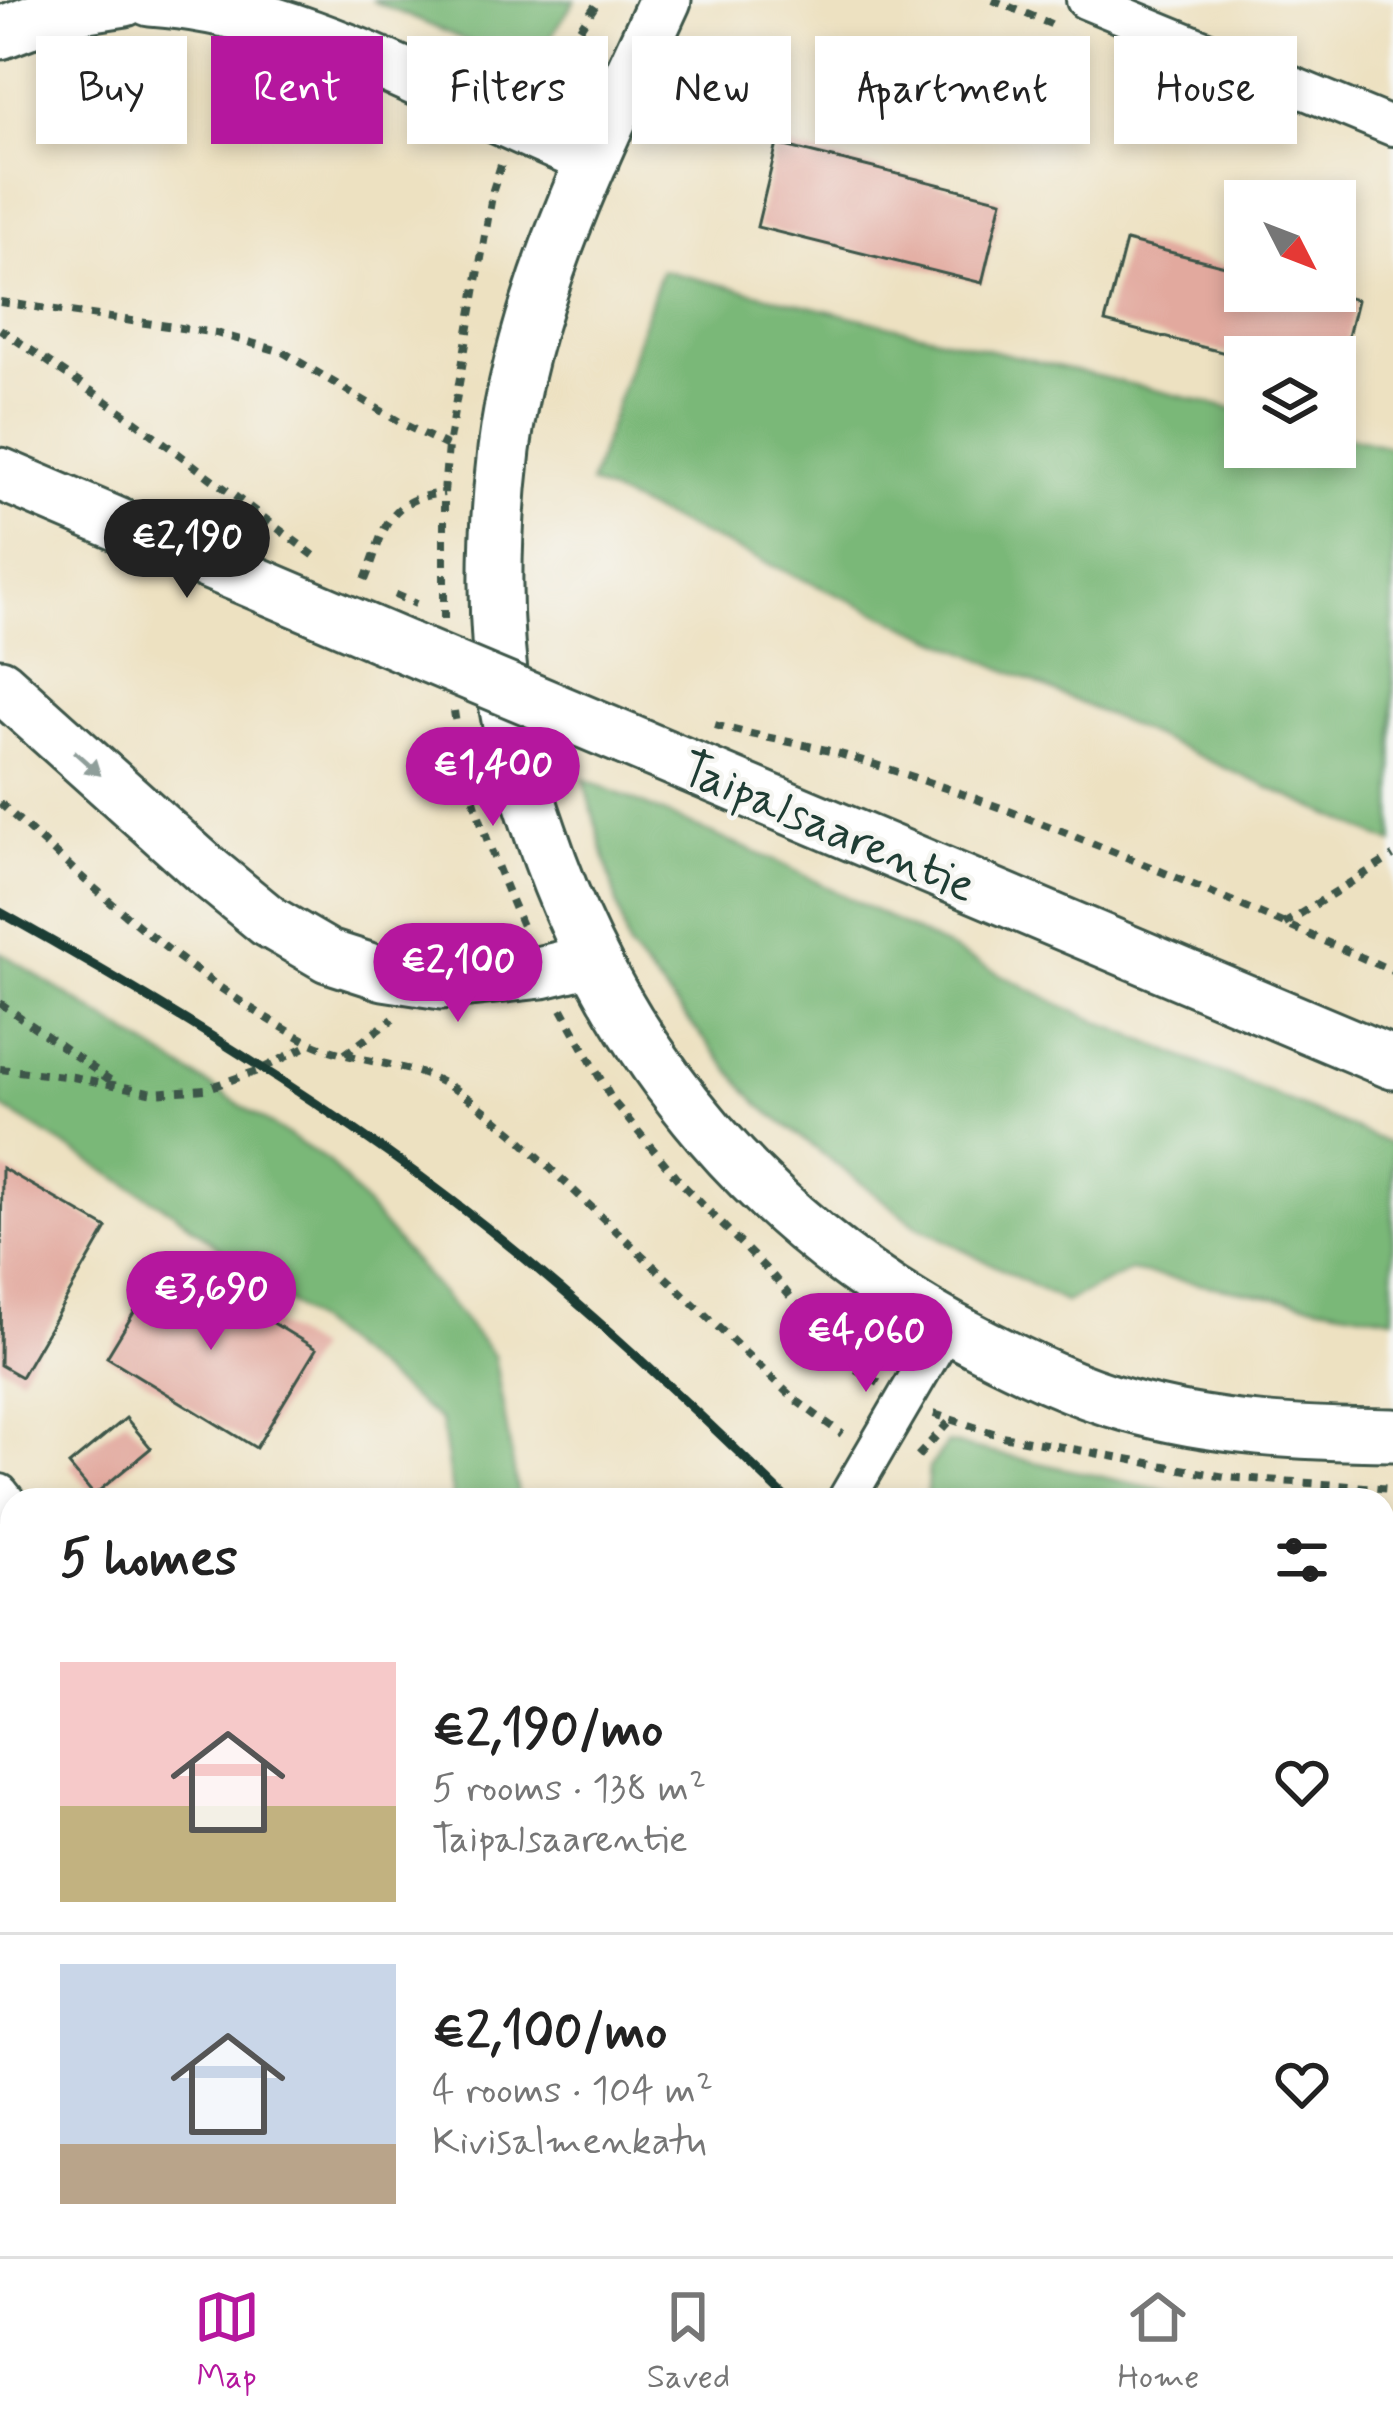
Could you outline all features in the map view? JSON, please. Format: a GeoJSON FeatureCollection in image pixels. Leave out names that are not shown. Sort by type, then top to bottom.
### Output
{"type":"FeatureCollection","features":[{"type":"Feature","properties":{"kind":"main road"},"geometry":{"type":"LineString","coordinates":[[0,33],[61,10],[125,0]]}},
{"type":"Feature","properties":{"kind":"main road"},"geometry":{"type":"LineString","coordinates":[[150,0],[204,3],[269,22],[407,77]]}},
{"type":"Feature","properties":{"kind":"main road"},"geometry":{"type":"LineString","coordinates":[[665,0],[561,235],[514,383],[504,454],[497,592],[506,711],[560,890],[591,959],[640,1042],[698,1121],[758,1189],[887,1292],[1034,1371],[1124,1405],[1213,1425],[1293,1434],[1393,1436]]}},
{"type":"Feature","properties":{"kind":"main road"},"geometry":{"type":"LineString","coordinates":[[554,144],[593,159]]}},
{"type":"Feature","properties":{"kind":"main road","name":"Taipalsaarentie"},"geometry":{"type":"LineString","coordinates":[[0,474],[426,644],[625,739],[1393,1063]]}},
{"type":"Feature","properties":{"kind":"main road"},"geometry":{"type":"LineString","coordinates":[[0,685],[206,870],[268,921],[328,956],[384,974],[442,983],[542,972],[591,959]]}},
{"type":"Feature","properties":{"kind":"street"},"geometry":{"type":"LineString","coordinates":[[1085,0],[1393,127]]}},
{"type":"Feature","properties":{"kind":"street"},"geometry":{"type":"LineString","coordinates":[[853,1488],[947,1327]]}},
{"type":"Feature","properties":{"kind":"path"},"geometry":{"type":"LineString","coordinates":[[575,36],[599,0]]}},
{"type":"Feature","properties":{"kind":"path"},"geometry":{"type":"LineString","coordinates":[[426,644],[448,446],[493,190],[508,144]]}},
{"type":"Feature","properties":{"kind":"path"},"geometry":{"type":"LineString","coordinates":[[0,302],[216,333],[284,352],[448,446]]}},
{"type":"Feature","properties":{"kind":"path"},"geometry":{"type":"LineString","coordinates":[[0,329],[124,413],[320,560],[335,566]]}},
{"type":"Feature","properties":{"kind":"path"},"geometry":{"type":"LineString","coordinates":[[365,580],[394,509],[419,495],[444,493]]}},
{"type":"Feature","properties":{"kind":"path"},"geometry":{"type":"LineString","coordinates":[[350,574],[395,595]]}},
{"type":"Feature","properties":{"kind":"path"},"geometry":{"type":"LineString","coordinates":[[453,707],[460,751],[491,855],[542,972],[612,1100],[681,1183],[772,1276],[847,1364],[949,1422],[1002,1436],[1225,1477],[1379,1488]]}},
{"type":"Feature","properties":{"kind":"path"},"geometry":{"type":"LineString","coordinates":[[699,719],[838,753],[967,798],[1105,849],[1393,971]]}},
{"type":"Feature","properties":{"kind":"path"},"geometry":{"type":"LineString","coordinates":[[0,803],[120,913],[244,1006],[312,1043],[423,1074],[465,1094],[528,1147],[794,1399],[873,1456]]}},
{"type":"Feature","properties":{"kind":"path"},"geometry":{"type":"LineString","coordinates":[[1284,924],[1393,856]]}},
{"type":"Feature","properties":{"kind":"path"},"geometry":{"type":"LineString","coordinates":[[0,1003],[119,1086]]}},
{"type":"Feature","properties":{"kind":"path"},"geometry":{"type":"LineString","coordinates":[[0,1069],[154,1093],[205,1089],[260,1070],[312,1043]]}},
{"type":"Feature","properties":{"kind":"green space"},"geometry":{"type":"Polygon","coordinates":[[[371,0],[575,0],[551,36],[455,36],[371,0]]]}},
{"type":"Feature","properties":{"kind":"green space"},"geometry":{"type":"Polygon","coordinates":[[[661,270],[1224,407],[1224,468],[1356,468],[1356,439],[1393,448],[1393,843],[590,484],[661,270]]]}},
{"type":"Feature","properties":{"kind":"green space"},"geometry":{"type":"Polygon","coordinates":[[[584,779],[778,862],[1073,1011],[1393,1145],[1393,1318],[1130,1271],[1065,1302],[916,1225],[759,1105],[629,949],[584,779]]]}},
{"type":"Feature","properties":{"kind":"green space"},"geometry":{"type":"Polygon","coordinates":[[[0,952],[328,1161],[494,1356],[517,1488],[451,1488],[441,1421],[175,1213],[0,1106],[0,952]]]}},
{"type":"Feature","properties":{"kind":"green space"},"geometry":{"type":"Polygon","coordinates":[[[948,1443],[1152,1488],[927,1488],[929,1468],[948,1443]]]}},
{"type":"Feature","properties":{"kind":"building"},"geometry":{"type":"Polygon","coordinates":[[[777,144],[1002,200],[982,283],[757,227],[777,144]]]}},
{"type":"Feature","properties":{"kind":"building"},"geometry":{"type":"Polygon","coordinates":[[[1126,241],[1224,266],[1224,312],[1354,312],[1348,336],[1224,336],[1224,353],[1105,322],[1126,241]]]}},
{"type":"Feature","properties":{"kind":"building"},"geometry":{"type":"Polygon","coordinates":[[[2,1168],[107,1228],[21,1377],[0,1365],[2,1168]]]}},
{"type":"Feature","properties":{"kind":"building"},"geometry":{"type":"Polygon","coordinates":[[[167,1258],[316,1349],[256,1448],[107,1357],[167,1258]]]}},
{"type":"Feature","properties":{"kind":"building"},"geometry":{"type":"Polygon","coordinates":[[[126,1418],[151,1448],[102,1488],[88,1488],[69,1465],[126,1418]]]}},
{"type":"Feature","properties":{"kind":"railway"},"geometry":{"type":"LineString","coordinates":[[0,912],[246,1058],[441,1192],[595,1319],[776,1488]]}}]}
